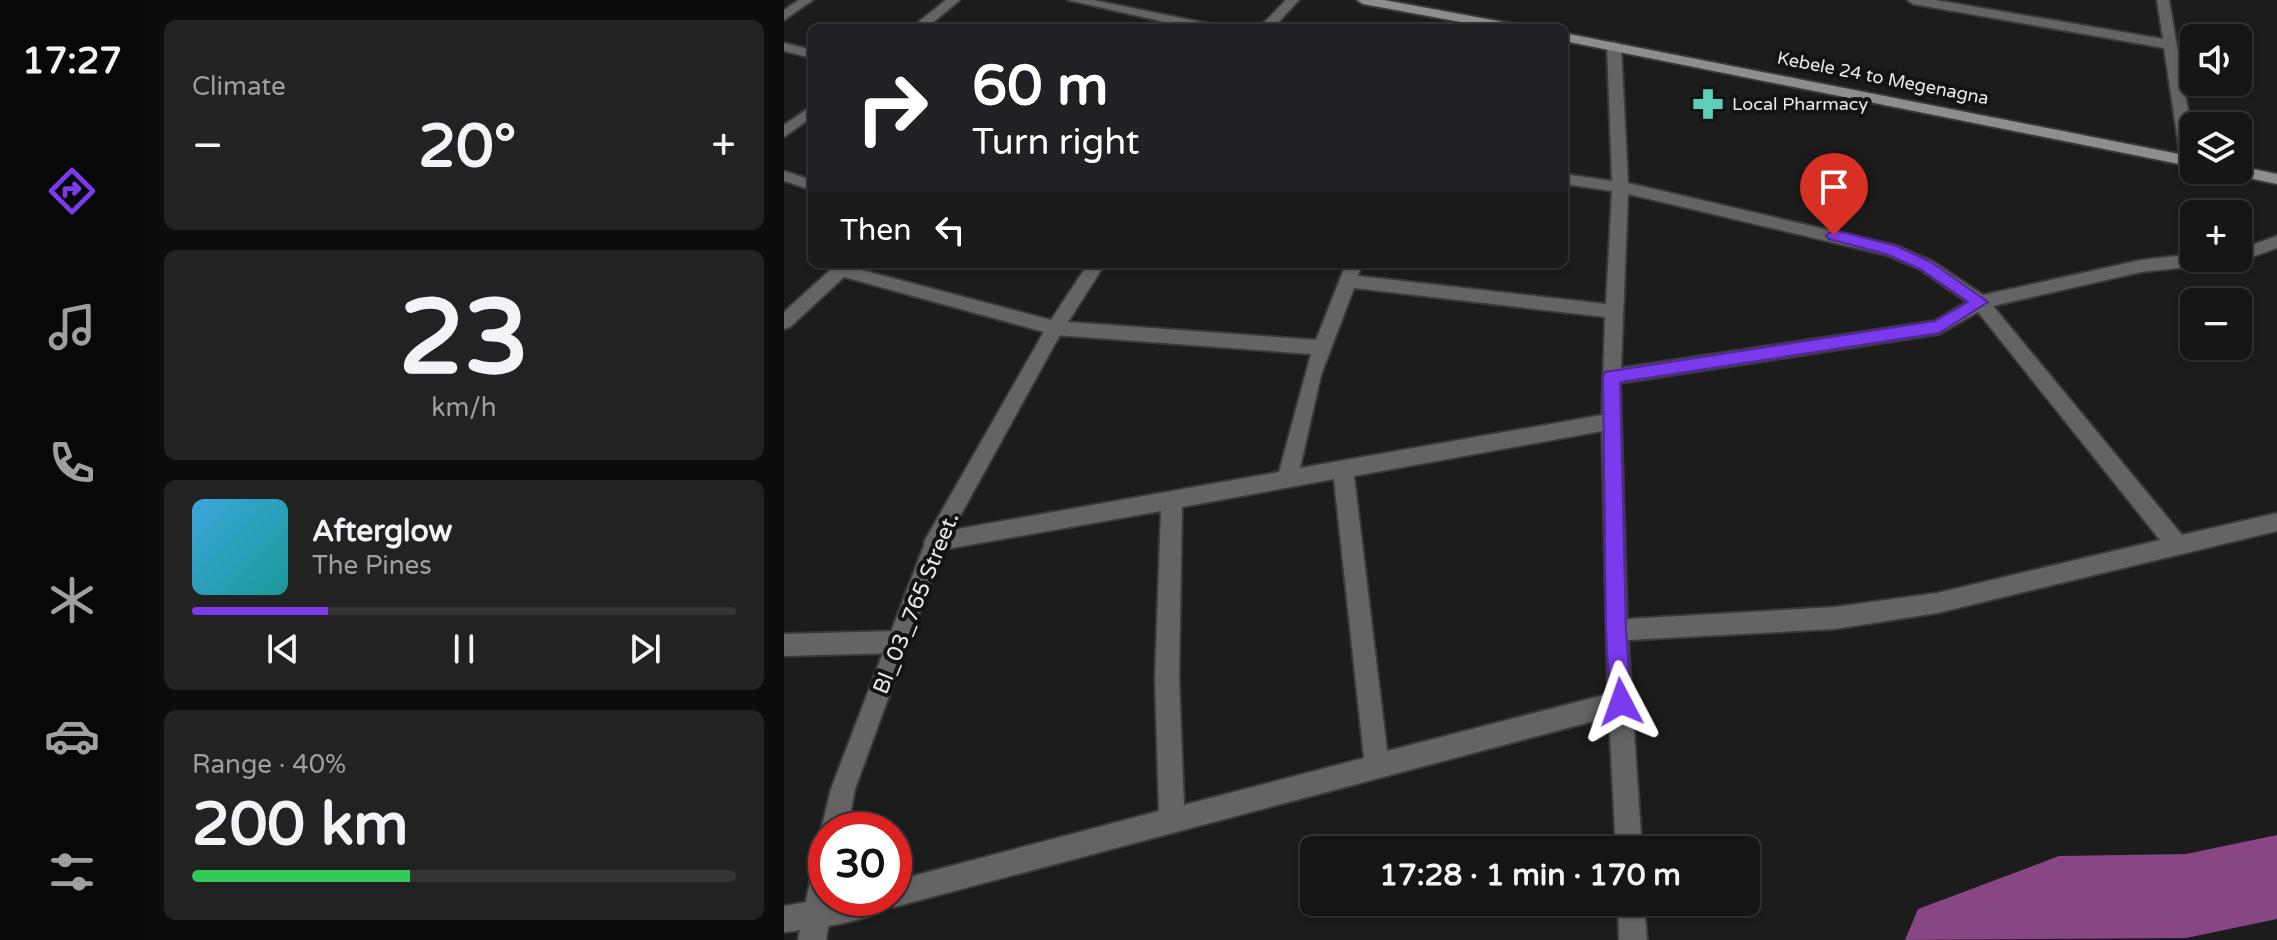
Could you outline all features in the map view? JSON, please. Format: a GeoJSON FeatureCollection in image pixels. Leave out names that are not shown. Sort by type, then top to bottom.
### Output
{"type":"FeatureCollection","features":[{"type":"Feature","properties":{"kind":"main road"},"geometry":{"type":"LineString","coordinates":[[1363,0],[1492,24]]}},
{"type":"Feature","properties":{"kind":"main road","name":"Kebele 24 to Megenagna"},"geometry":{"type":"LineString","coordinates":[[1568,38],[2180,159]]}},
{"type":"Feature","properties":{"kind":"main road"},"geometry":{"type":"LineString","coordinates":[[2252,174],[2277,179]]}},
{"type":"Feature","properties":{"kind":"street"},"geometry":{"type":"LineString","coordinates":[[784,16],[807,0]]}},
{"type":"Feature","properties":{"kind":"street"},"geometry":{"type":"LineString","coordinates":[[923,24],[954,0]]}},
{"type":"Feature","properties":{"kind":"street"},"geometry":{"type":"LineString","coordinates":[[1074,0],[1191,24]]}},
{"type":"Feature","properties":{"kind":"street"},"geometry":{"type":"LineString","coordinates":[[1270,24],[1293,0]]}},
{"type":"Feature","properties":{"kind":"street"},"geometry":{"type":"LineString","coordinates":[[1913,0],[2172,45]]}},
{"type":"Feature","properties":{"kind":"street"},"geometry":{"type":"LineString","coordinates":[[2163,0],[2184,112]]}},
{"type":"Feature","properties":{"kind":"street"},"geometry":{"type":"LineString","coordinates":[[1614,46],[1620,187],[1611,377],[1616,630],[1628,836]]}},
{"type":"Feature","properties":{"kind":"street"},"geometry":{"type":"LineString","coordinates":[[784,47],[808,53]]}},
{"type":"Feature","properties":{"kind":"street"},"geometry":{"type":"LineString","coordinates":[[784,132],[808,113]]}},
{"type":"Feature","properties":{"kind":"street"},"geometry":{"type":"LineString","coordinates":[[784,176],[808,184]]}},
{"type":"Feature","properties":{"kind":"street"},"geometry":{"type":"LineString","coordinates":[[1568,180],[1620,187],[1891,250],[1926,265],[1980,302],[2177,545]]}},
{"type":"Feature","properties":{"kind":"street"},"geometry":{"type":"LineString","coordinates":[[2252,251],[2277,242]]}},
{"type":"Feature","properties":{"kind":"street"},"geometry":{"type":"LineString","coordinates":[[1611,377],[1939,327],[1980,302],[2141,266],[2180,262]]}},
{"type":"Feature","properties":{"kind":"street"},"geometry":{"type":"LineString","coordinates":[[784,322],[844,268]]}},
{"type":"Feature","properties":{"kind":"street"},"geometry":{"type":"LineString","coordinates":[[848,268],[1055,328],[1324,348]]}},
{"type":"Feature","properties":{"kind":"street","name":"Bl_03_765 Street."},"geometry":{"type":"LineString","coordinates":[[838,812],[843,789],[935,542],[1055,328],[1094,268]]}},
{"type":"Feature","properties":{"kind":"street"},"geometry":{"type":"LineString","coordinates":[[1287,480],[1312,375],[1351,272],[1614,312]]}},
{"type":"Feature","properties":{"kind":"street"},"geometry":{"type":"LineString","coordinates":[[935,542],[1613,421]]}},
{"type":"Feature","properties":{"kind":"street"},"geometry":{"type":"LineString","coordinates":[[1343,470],[1377,766]]}},
{"type":"Feature","properties":{"kind":"street"},"geometry":{"type":"LineString","coordinates":[[1172,500],[1167,678],[1172,820]]}},
{"type":"Feature","properties":{"kind":"street"},"geometry":{"type":"LineString","coordinates":[[1616,630],[1835,618],[1937,603],[2277,522]]}},
{"type":"Feature","properties":{"kind":"street"},"geometry":{"type":"LineString","coordinates":[[784,645],[896,642]]}},
{"type":"Feature","properties":{"kind":"street"},"geometry":{"type":"LineString","coordinates":[[912,889],[1621,702]]}},
{"type":"Feature","properties":{"kind":"street"},"geometry":{"type":"LineString","coordinates":[[784,919],[814,928],[840,916]]}},
{"type":"Feature","properties":{"kind":"street"},"geometry":{"type":"LineString","coordinates":[[1632,916],[1633,940]]}},
{"type":"Feature","properties":{"kind":"waterway"},"geometry":{"type":"LineString","coordinates":[[1949,940],[2059,899],[2186,896],[2277,877]]}},
{"type":"Feature","properties":{"kind":"place","name":"Local Pharmacy"},"geometry":{"type":"Point","coordinates":[1708,104]}},
{"type":"Feature","properties":{"kind":"route"},"geometry":{"type":"LineString","coordinates":[[1621,702],[1616,630],[1611,377],[1939,327],[1980,302],[1926,265],[1891,250],[1834,235]]}}]}
